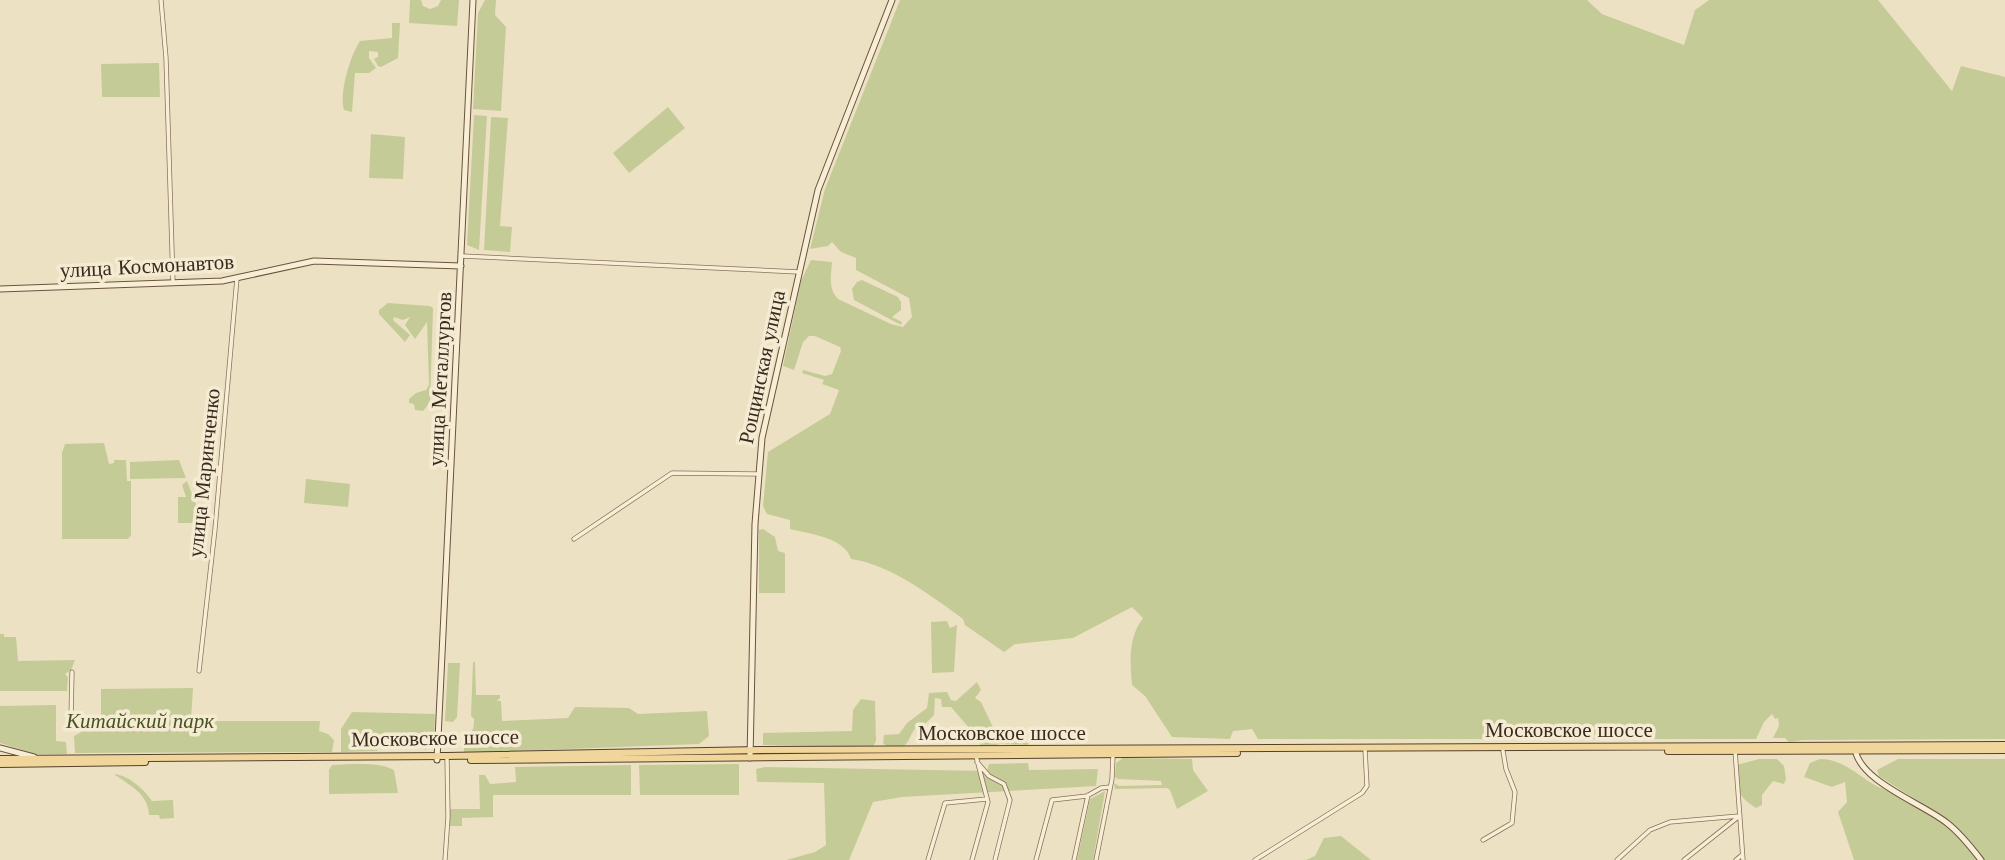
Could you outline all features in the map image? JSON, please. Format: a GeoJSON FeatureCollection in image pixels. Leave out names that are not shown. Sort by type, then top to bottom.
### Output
{"type":"FeatureCollection","features":[{"type":"Feature","properties":{"kind":"main road","name":"улица Металлургов"},"geometry":{"type":"LineString","coordinates":[[437,758],[473,0]]}},
{"type":"Feature","properties":{"kind":"main road","name":"Рощинская улица"},"geometry":{"type":"LineString","coordinates":[[750,754],[757,474],[762,438],[823,174],[892,0]]}},
{"type":"Feature","properties":{"kind":"main road","name":"улица Космонавтов"},"geometry":{"type":"LineString","coordinates":[[0,289],[237,278],[314,261],[461,266]]}},
{"type":"Feature","properties":{"kind":"main road","name":"Московское шоссе"},"geometry":{"type":"LineString","coordinates":[[0,762],[41,759],[2005,747]]}},
{"type":"Feature","properties":{"kind":"main road"},"geometry":{"type":"LineString","coordinates":[[0,748],[41,759]]}},
{"type":"Feature","properties":{"kind":"main road","name":"Московское шоссе"},"geometry":{"type":"LineString","coordinates":[[1365,750],[1855,748]]}},
{"type":"Feature","properties":{"kind":"main road"},"geometry":{"type":"LineString","coordinates":[[1855,748],[1859,763],[1870,776],[1949,824],[1981,860]]}},
{"type":"Feature","properties":{"kind":"main road","name":"Московское шоссе"},"geometry":{"type":"LineString","coordinates":[[750,754],[977,759],[1114,752]]}},
{"type":"Feature","properties":{"kind":"main road","name":"Московское шоссе"},"geometry":{"type":"LineString","coordinates":[[0,762],[437,758]]}},
{"type":"Feature","properties":{"kind":"street"},"geometry":{"type":"LineString","coordinates":[[161,0],[166,58],[173,283]]}},
{"type":"Feature","properties":{"kind":"street"},"geometry":{"type":"LineString","coordinates":[[462,256],[799,272]]}},
{"type":"Feature","properties":{"kind":"street","name":"улица Маринченко"},"geometry":{"type":"LineString","coordinates":[[199,671],[216,519],[237,278]]}},
{"type":"Feature","properties":{"kind":"street"},"geometry":{"type":"LineString","coordinates":[[574,539],[672,473],[757,474]]}},
{"type":"Feature","properties":{"kind":"street"},"geometry":{"type":"LineString","coordinates":[[71,718],[72,672]]}},
{"type":"Feature","properties":{"kind":"street"},"geometry":{"type":"LineString","coordinates":[[1255,860],[1362,793],[1367,786],[1365,750]]}},
{"type":"Feature","properties":{"kind":"street"},"geometry":{"type":"LineString","coordinates":[[1735,750],[1742,857],[1737,860]]}},
{"type":"Feature","properties":{"kind":"street"},"geometry":{"type":"LineString","coordinates":[[1483,840],[1512,823],[1515,792],[1506,769],[1503,751]]}},
{"type":"Feature","properties":{"kind":"street"},"geometry":{"type":"LineString","coordinates":[[1096,860],[1114,752]]}},
{"type":"Feature","properties":{"kind":"street"},"geometry":{"type":"LineString","coordinates":[[445,860],[447,758]]}},
{"type":"Feature","properties":{"kind":"street"},"geometry":{"type":"LineString","coordinates":[[972,860],[987,808],[988,794],[977,759]]}},
{"type":"Feature","properties":{"kind":"street"},"geometry":{"type":"LineString","coordinates":[[977,759],[989,776],[999,780],[1007,788],[1010,804],[995,860]]}},
{"type":"Feature","properties":{"kind":"street"},"geometry":{"type":"LineString","coordinates":[[1036,860],[1051,802],[1058,798],[1088,795],[1101,788],[1110,788]]}},
{"type":"Feature","properties":{"kind":"street"},"geometry":{"type":"LineString","coordinates":[[1074,860],[1088,795]]}},
{"type":"Feature","properties":{"kind":"street"},"geometry":{"type":"LineString","coordinates":[[928,860],[945,803],[986,799]]}},
{"type":"Feature","properties":{"kind":"street"},"geometry":{"type":"LineString","coordinates":[[1617,860],[1650,830],[1670,822],[1739,817]]}},
{"type":"Feature","properties":{"kind":"street"},"geometry":{"type":"LineString","coordinates":[[1684,860],[1739,817]]}},
{"type":"Feature","properties":{"kind":"green space"},"geometry":{"type":"Polygon","coordinates":[[[410,0],[421,0],[423,6],[430,9],[438,6],[441,0],[459,0],[457,26],[409,23],[410,0]]]}},
{"type":"Feature","properties":{"kind":"green space"},"geometry":{"type":"Polygon","coordinates":[[[485,0],[496,0],[495,15],[506,27],[501,111],[473,109],[478,13],[485,0]]]}},
{"type":"Feature","properties":{"kind":"green space"},"geometry":{"type":"Polygon","coordinates":[[[900,0],[1587,0],[1602,14],[1684,45],[1695,10],[1709,0],[1878,0],[1952,91],[1961,66],[2005,77],[2005,739],[1789,742],[1785,738],[1773,738],[1779,726],[1778,718],[1775,719],[1772,714],[1764,722],[1756,739],[1258,739],[1252,729],[1233,731],[1230,739],[1172,737],[1145,696],[1132,685],[1132,642],[1143,618],[1132,607],[1073,638],[1015,644],[1004,652],[910,582],[880,567],[851,559],[834,541],[790,529],[790,520],[767,514],[763,506],[768,452],[830,414],[839,390],[822,384],[824,380],[802,373],[803,370],[825,376],[832,374],[841,351],[840,347],[815,336],[809,336],[803,342],[794,370],[783,366],[801,281],[811,260],[832,262],[831,286],[838,299],[903,327],[912,317],[909,298],[856,270],[856,258],[841,252],[832,242],[828,246],[810,249],[825,189],[900,0]]]}},
{"type":"Feature","properties":{"kind":"green space"},"geometry":{"type":"Polygon","coordinates":[[[392,23],[400,23],[398,58],[381,67],[374,59],[378,57],[378,52],[369,51],[369,58],[376,68],[369,73],[355,73],[352,112],[344,110],[344,85],[356,48],[360,41],[392,38],[392,23]]]}},
{"type":"Feature","properties":{"kind":"green space"},"geometry":{"type":"Polygon","coordinates":[[[159,63],[160,97],[102,97],[101,64],[159,63]]]}},
{"type":"Feature","properties":{"kind":"green space"},"geometry":{"type":"Polygon","coordinates":[[[668,107],[685,128],[629,173],[613,153],[668,107]]]}},
{"type":"Feature","properties":{"kind":"green space"},"geometry":{"type":"Polygon","coordinates":[[[474,115],[487,116],[479,250],[467,245],[474,115]]]}},
{"type":"Feature","properties":{"kind":"green space"},"geometry":{"type":"Polygon","coordinates":[[[491,117],[508,118],[500,226],[512,227],[510,252],[484,250],[491,117]]]}},
{"type":"Feature","properties":{"kind":"green space"},"geometry":{"type":"Polygon","coordinates":[[[371,134],[405,137],[403,179],[369,178],[371,134]]]}},
{"type":"Feature","properties":{"kind":"green space"},"geometry":{"type":"Polygon","coordinates":[[[862,280],[898,297],[901,310],[892,317],[902,322],[901,325],[854,300],[852,289],[862,280]]]}},
{"type":"Feature","properties":{"kind":"green space"},"geometry":{"type":"Polygon","coordinates":[[[388,303],[433,308],[430,402],[423,411],[415,410],[409,399],[426,390],[429,385],[427,322],[415,339],[405,325],[410,317],[403,320],[394,317],[393,320],[410,335],[405,342],[379,314],[379,310],[388,303]]]}},
{"type":"Feature","properties":{"kind":"green space"},"geometry":{"type":"Polygon","coordinates":[[[104,443],[109,464],[114,463],[114,460],[126,460],[127,481],[131,481],[131,535],[128,539],[62,539],[62,453],[65,444],[104,443]]]}},
{"type":"Feature","properties":{"kind":"green space"},"geometry":{"type":"Polygon","coordinates":[[[179,460],[186,478],[130,479],[130,462],[179,460]]]}},
{"type":"Feature","properties":{"kind":"green space"},"geometry":{"type":"Polygon","coordinates":[[[306,479],[350,484],[348,507],[304,503],[306,479]]]}},
{"type":"Feature","properties":{"kind":"green space"},"geometry":{"type":"Polygon","coordinates":[[[187,481],[200,515],[200,523],[178,523],[178,497],[186,497],[182,485],[187,481]]]}},
{"type":"Feature","properties":{"kind":"green space"},"geometry":{"type":"Polygon","coordinates":[[[763,529],[775,537],[778,551],[785,553],[785,593],[759,593],[759,530],[763,529]]]}},
{"type":"Feature","properties":{"kind":"green space"},"geometry":{"type":"Polygon","coordinates":[[[947,621],[950,628],[957,625],[954,672],[932,673],[931,622],[947,621]]]}},
{"type":"Feature","properties":{"kind":"green space"},"geometry":{"type":"Polygon","coordinates":[[[0,634],[4,634],[4,637],[16,637],[18,661],[75,660],[71,670],[65,674],[68,677],[67,691],[0,691],[0,634]]]}},
{"type":"Feature","properties":{"kind":"green space"},"geometry":{"type":"Polygon","coordinates":[[[473,662],[476,695],[500,695],[497,701],[501,701],[502,721],[568,718],[575,707],[629,708],[638,714],[707,711],[709,736],[699,744],[464,753],[464,736],[472,731],[474,725],[471,716],[473,662]]]}},
{"type":"Feature","properties":{"kind":"green space"},"geometry":{"type":"Polygon","coordinates":[[[448,663],[460,663],[457,717],[453,722],[445,721],[448,663]]]}},
{"type":"Feature","properties":{"kind":"green space"},"geometry":{"type":"Polygon","coordinates":[[[977,682],[981,690],[975,698],[981,702],[1000,742],[1029,743],[1027,745],[1000,744],[984,748],[967,733],[971,730],[951,707],[942,707],[941,699],[935,698],[934,715],[925,724],[919,724],[903,747],[887,747],[883,743],[884,735],[899,734],[907,723],[927,708],[929,693],[947,692],[951,700],[956,701],[977,682]]]}},
{"type":"Feature","properties":{"kind":"green space","name":"Китайский парк"},"geometry":{"type":"Polygon","coordinates":[[[193,688],[191,721],[320,721],[319,731],[334,740],[332,752],[75,753],[74,736],[83,731],[88,722],[101,715],[101,689],[193,688]]]}},
{"type":"Feature","properties":{"kind":"green space"},"geometry":{"type":"Polygon","coordinates":[[[861,699],[875,701],[876,741],[873,747],[763,745],[763,733],[852,731],[853,710],[861,699]]]}},
{"type":"Feature","properties":{"kind":"green space"},"geometry":{"type":"Polygon","coordinates":[[[56,705],[56,741],[66,742],[67,754],[34,754],[0,743],[0,706],[56,705]]]}},
{"type":"Feature","properties":{"kind":"green space"},"geometry":{"type":"Polygon","coordinates":[[[352,712],[435,714],[434,738],[426,750],[408,741],[383,740],[377,751],[341,752],[341,729],[352,712]]]}},
{"type":"Feature","properties":{"kind":"green space"},"geometry":{"type":"Polygon","coordinates":[[[1123,758],[1192,759],[1193,770],[1208,791],[1177,809],[1167,788],[1115,789],[1114,783],[1119,786],[1162,785],[1161,781],[1115,777],[1116,763],[1123,758]]]}},
{"type":"Feature","properties":{"kind":"green space"},"geometry":{"type":"Polygon","coordinates":[[[1759,759],[1777,759],[1784,766],[1786,779],[1784,784],[1773,781],[1762,795],[1762,805],[1756,808],[1741,794],[1737,765],[1759,759]]]}},
{"type":"Feature","properties":{"kind":"green space"},"geometry":{"type":"Polygon","coordinates":[[[1820,759],[1842,764],[1876,786],[1898,795],[1932,815],[1961,840],[1978,860],[1854,860],[1838,812],[1847,802],[1845,782],[1832,787],[1804,777],[1810,763],[1820,759]]]}},
{"type":"Feature","properties":{"kind":"green space"},"geometry":{"type":"Polygon","coordinates":[[[1898,759],[2005,759],[2005,860],[1983,860],[1938,814],[1879,776],[1877,770],[1898,759]]]}},
{"type":"Feature","properties":{"kind":"green space"},"geometry":{"type":"Polygon","coordinates":[[[1028,763],[1029,770],[1098,769],[1096,786],[902,797],[873,802],[849,860],[786,860],[815,852],[826,845],[824,783],[757,782],[756,769],[987,771],[989,764],[1028,763]]]}},
{"type":"Feature","properties":{"kind":"green space"},"geometry":{"type":"Polygon","coordinates":[[[368,764],[394,770],[398,793],[329,794],[329,770],[332,765],[368,764]]]}},
{"type":"Feature","properties":{"kind":"green space"},"geometry":{"type":"Polygon","coordinates":[[[739,764],[739,795],[640,795],[639,765],[739,764]]]}},
{"type":"Feature","properties":{"kind":"green space"},"geometry":{"type":"Polygon","coordinates":[[[631,765],[631,795],[493,795],[493,817],[462,818],[462,826],[449,826],[450,809],[480,809],[479,775],[485,775],[490,784],[516,782],[515,767],[631,765]]]}},
{"type":"Feature","properties":{"kind":"green space"},"geometry":{"type":"Polygon","coordinates":[[[114,774],[135,783],[152,801],[173,800],[174,818],[160,819],[159,815],[149,815],[142,796],[114,774]]]}},
{"type":"Feature","properties":{"kind":"green space"},"geometry":{"type":"Polygon","coordinates":[[[1105,791],[1093,860],[1077,860],[1090,799],[1105,791]]]}},
{"type":"Feature","properties":{"kind":"green space"},"geometry":{"type":"Polygon","coordinates":[[[1341,836],[1371,860],[1306,860],[1315,856],[1324,838],[1341,836]]]}}]}
